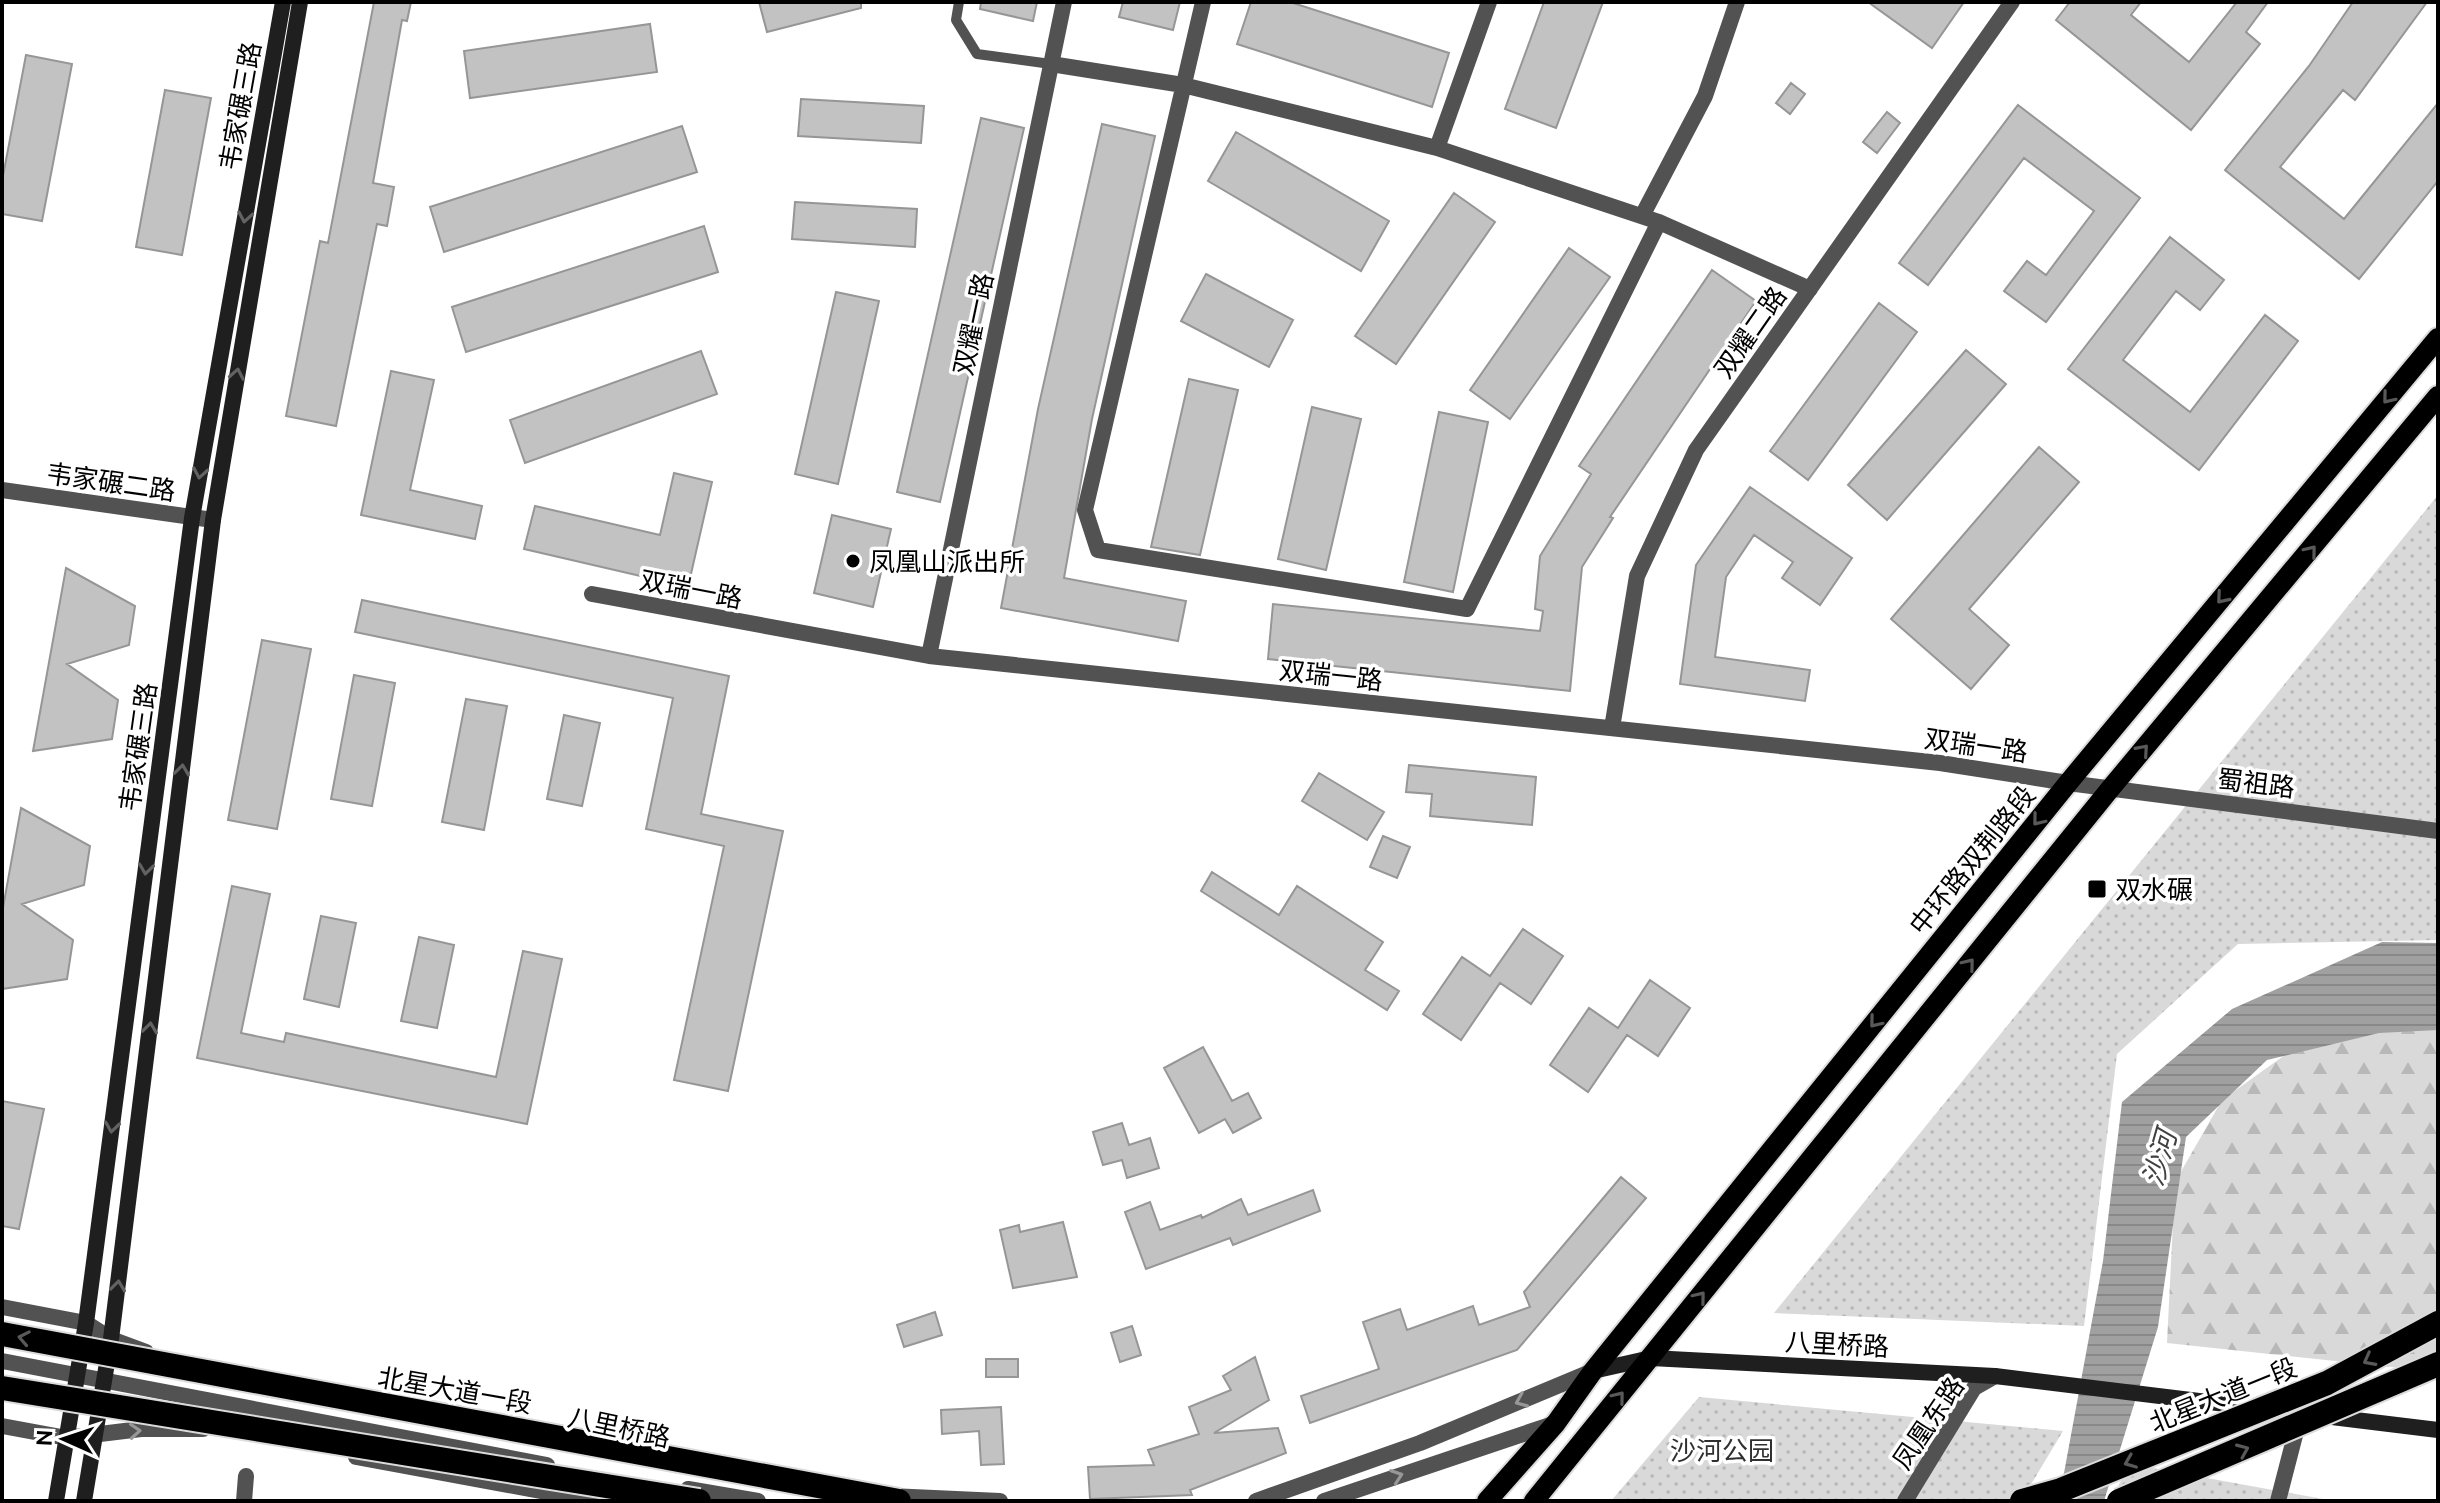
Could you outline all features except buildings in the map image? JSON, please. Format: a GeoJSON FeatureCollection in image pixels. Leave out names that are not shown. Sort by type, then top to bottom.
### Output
{"type":"FeatureCollection","features":[{"type":"Feature","properties":{"kind":"highway","name":"北星大道一段"},"geometry":{"type":"LineString","coordinates":[[2022,1501],[2061,1490],[2327,1383],[2438,1323]]}},
{"type":"Feature","properties":{"kind":"highway","name":"北星大道一段"},"geometry":{"type":"LineString","coordinates":[[2,1334],[899,1501]]}},
{"type":"Feature","properties":{"kind":"highway"},"geometry":{"type":"LineString","coordinates":[[2119,1501],[2438,1364]]}},
{"type":"Feature","properties":{"kind":"highway"},"geometry":{"type":"LineString","coordinates":[[2,1388],[699,1501]]}},
{"type":"Feature","properties":{"kind":"main road","name":"韦家碾三路"},"geometry":{"type":"LineString","coordinates":[[56,1501],[86,1323],[192,518],[283,2]]}},
{"type":"Feature","properties":{"kind":"main road","name":"韦家碾三路"},"geometry":{"type":"LineString","coordinates":[[84,1501],[111,1339],[213,520],[300,2]]}},
{"type":"Feature","properties":{"kind":"main road","name":"中环路双荆路段"},"geometry":{"type":"LineString","coordinates":[[1487,1501],[1556,1423],[1593,1371],[2068,783],[2438,338]]}},
{"type":"Feature","properties":{"kind":"main road"},"geometry":{"type":"LineString","coordinates":[[1534,1501],[2110,789],[2438,396]]}},
{"type":"Feature","properties":{"kind":"main road","name":"八里桥路"},"geometry":{"type":"LineString","coordinates":[[1593,1371],[1651,1358],[1995,1376],[2171,1400],[2438,1430]]}},
{"type":"Feature","properties":{"kind":"street","name":"双耀一路"},"geometry":{"type":"LineString","coordinates":[[929,656],[1064,2]]}},
{"type":"Feature","properties":{"kind":"street"},"geometry":{"type":"LineString","coordinates":[[1203,2],[1085,510],[1098,550],[1467,609],[1659,222]]}},
{"type":"Feature","properties":{"kind":"street"},"geometry":{"type":"LineString","coordinates":[[1437,148],[1489,2]]}},
{"type":"Feature","properties":{"kind":"street"},"geometry":{"type":"LineString","coordinates":[[1642,216],[1705,96],[1737,2]]}},
{"type":"Feature","properties":{"kind":"street","name":"双耀二路"},"geometry":{"type":"LineString","coordinates":[[1612,728],[1637,576],[1696,450],[2012,2]]}},
{"type":"Feature","properties":{"kind":"street"},"geometry":{"type":"LineString","coordinates":[[1051,64],[1183,85],[1437,148],[1659,222],[1810,289]]}},
{"type":"Feature","properties":{"kind":"street","name":"韦家碾二路"},"geometry":{"type":"LineString","coordinates":[[2,490],[213,520]]}},
{"type":"Feature","properties":{"kind":"street","name":"双瑞一路"},"geometry":{"type":"LineString","coordinates":[[592,594],[929,656],[1940,763],[2068,783]]}},
{"type":"Feature","properties":{"kind":"street","name":"蜀祖路"},"geometry":{"type":"LineString","coordinates":[[2068,783],[2438,831]]}},
{"type":"Feature","properties":{"kind":"street","name":"八里桥路"},"geometry":{"type":"LineString","coordinates":[[2,1307],[86,1323],[111,1339],[154,1355],[817,1493],[1000,1501]]}},
{"type":"Feature","properties":{"kind":"street","name":"八里桥路"},"geometry":{"type":"LineString","coordinates":[[2,1361],[592,1473],[758,1501]]}},
{"type":"Feature","properties":{"kind":"street","name":"八里桥路"},"geometry":{"type":"LineString","coordinates":[[1256,1501],[1420,1443],[1593,1371]]}},
{"type":"Feature","properties":{"kind":"street","name":"凤凰东路"},"geometry":{"type":"LineString","coordinates":[[1905,1501],[1974,1388],[1995,1376]]}},
{"type":"Feature","properties":{"kind":"street"},"geometry":{"type":"LineString","coordinates":[[2278,1501],[2301,1414]]}},
{"type":"Feature","properties":{"kind":"street"},"geometry":{"type":"LineString","coordinates":[[1324,1501],[1556,1423]]}},
{"type":"Feature","properties":{"kind":"street"},"geometry":{"type":"LineString","coordinates":[[2,1426],[67,1438],[205,1429],[595,1501]]}},
{"type":"Feature","properties":{"kind":"street"},"geometry":{"type":"LineString","coordinates":[[244,1501],[246,1476]]}},
{"type":"Feature","properties":{"kind":"lane"},"geometry":{"type":"LineString","coordinates":[[959,2],[956,20],[977,54],[1051,64]]}},
{"type":"Feature","properties":{"kind":"green space"},"geometry":{"type":"Polygon","coordinates":[[[2438,495],[2438,940],[2238,944],[2117,1054],[2084,1326],[1774,1313],[2438,495]]]}},
{"type":"Feature","properties":{"kind":"green space"},"geometry":{"type":"Polygon","coordinates":[[[2438,1015],[2438,1372],[2167,1343],[2175,1182],[2222,1100],[2289,1052],[2438,1015]]]}},
{"type":"Feature","properties":{"kind":"green space","name":"沙河公园"},"geometry":{"type":"Polygon","coordinates":[[[1699,1397],[2063,1431],[2021,1501],[1611,1501],[1699,1397]]]}},
{"type":"Feature","properties":{"kind":"green space"},"geometry":{"type":"Polygon","coordinates":[[[2130,1464],[2334,1501],[2110,1501],[2130,1464]]]}},
{"type":"Feature","properties":{"kind":"water","name":"沙河"},"geometry":{"type":"Polygon","coordinates":[[[2382,942],[2438,943],[2438,1030],[2379,1033],[2267,1060],[2186,1137],[2158,1327],[2104,1501],[2049,1501],[2064,1473],[2103,1261],[2122,1102],[2232,1009],[2382,942]]]}},
{"type":"Feature","properties":{"kind":"place","name":"凤凰山派出所"},"geometry":{"type":"Point","coordinates":[853,561]}},
{"type":"Feature","properties":{"kind":"place","name":"双水碾"},"geometry":{"type":"Point","coordinates":[2097,889]}}]}
